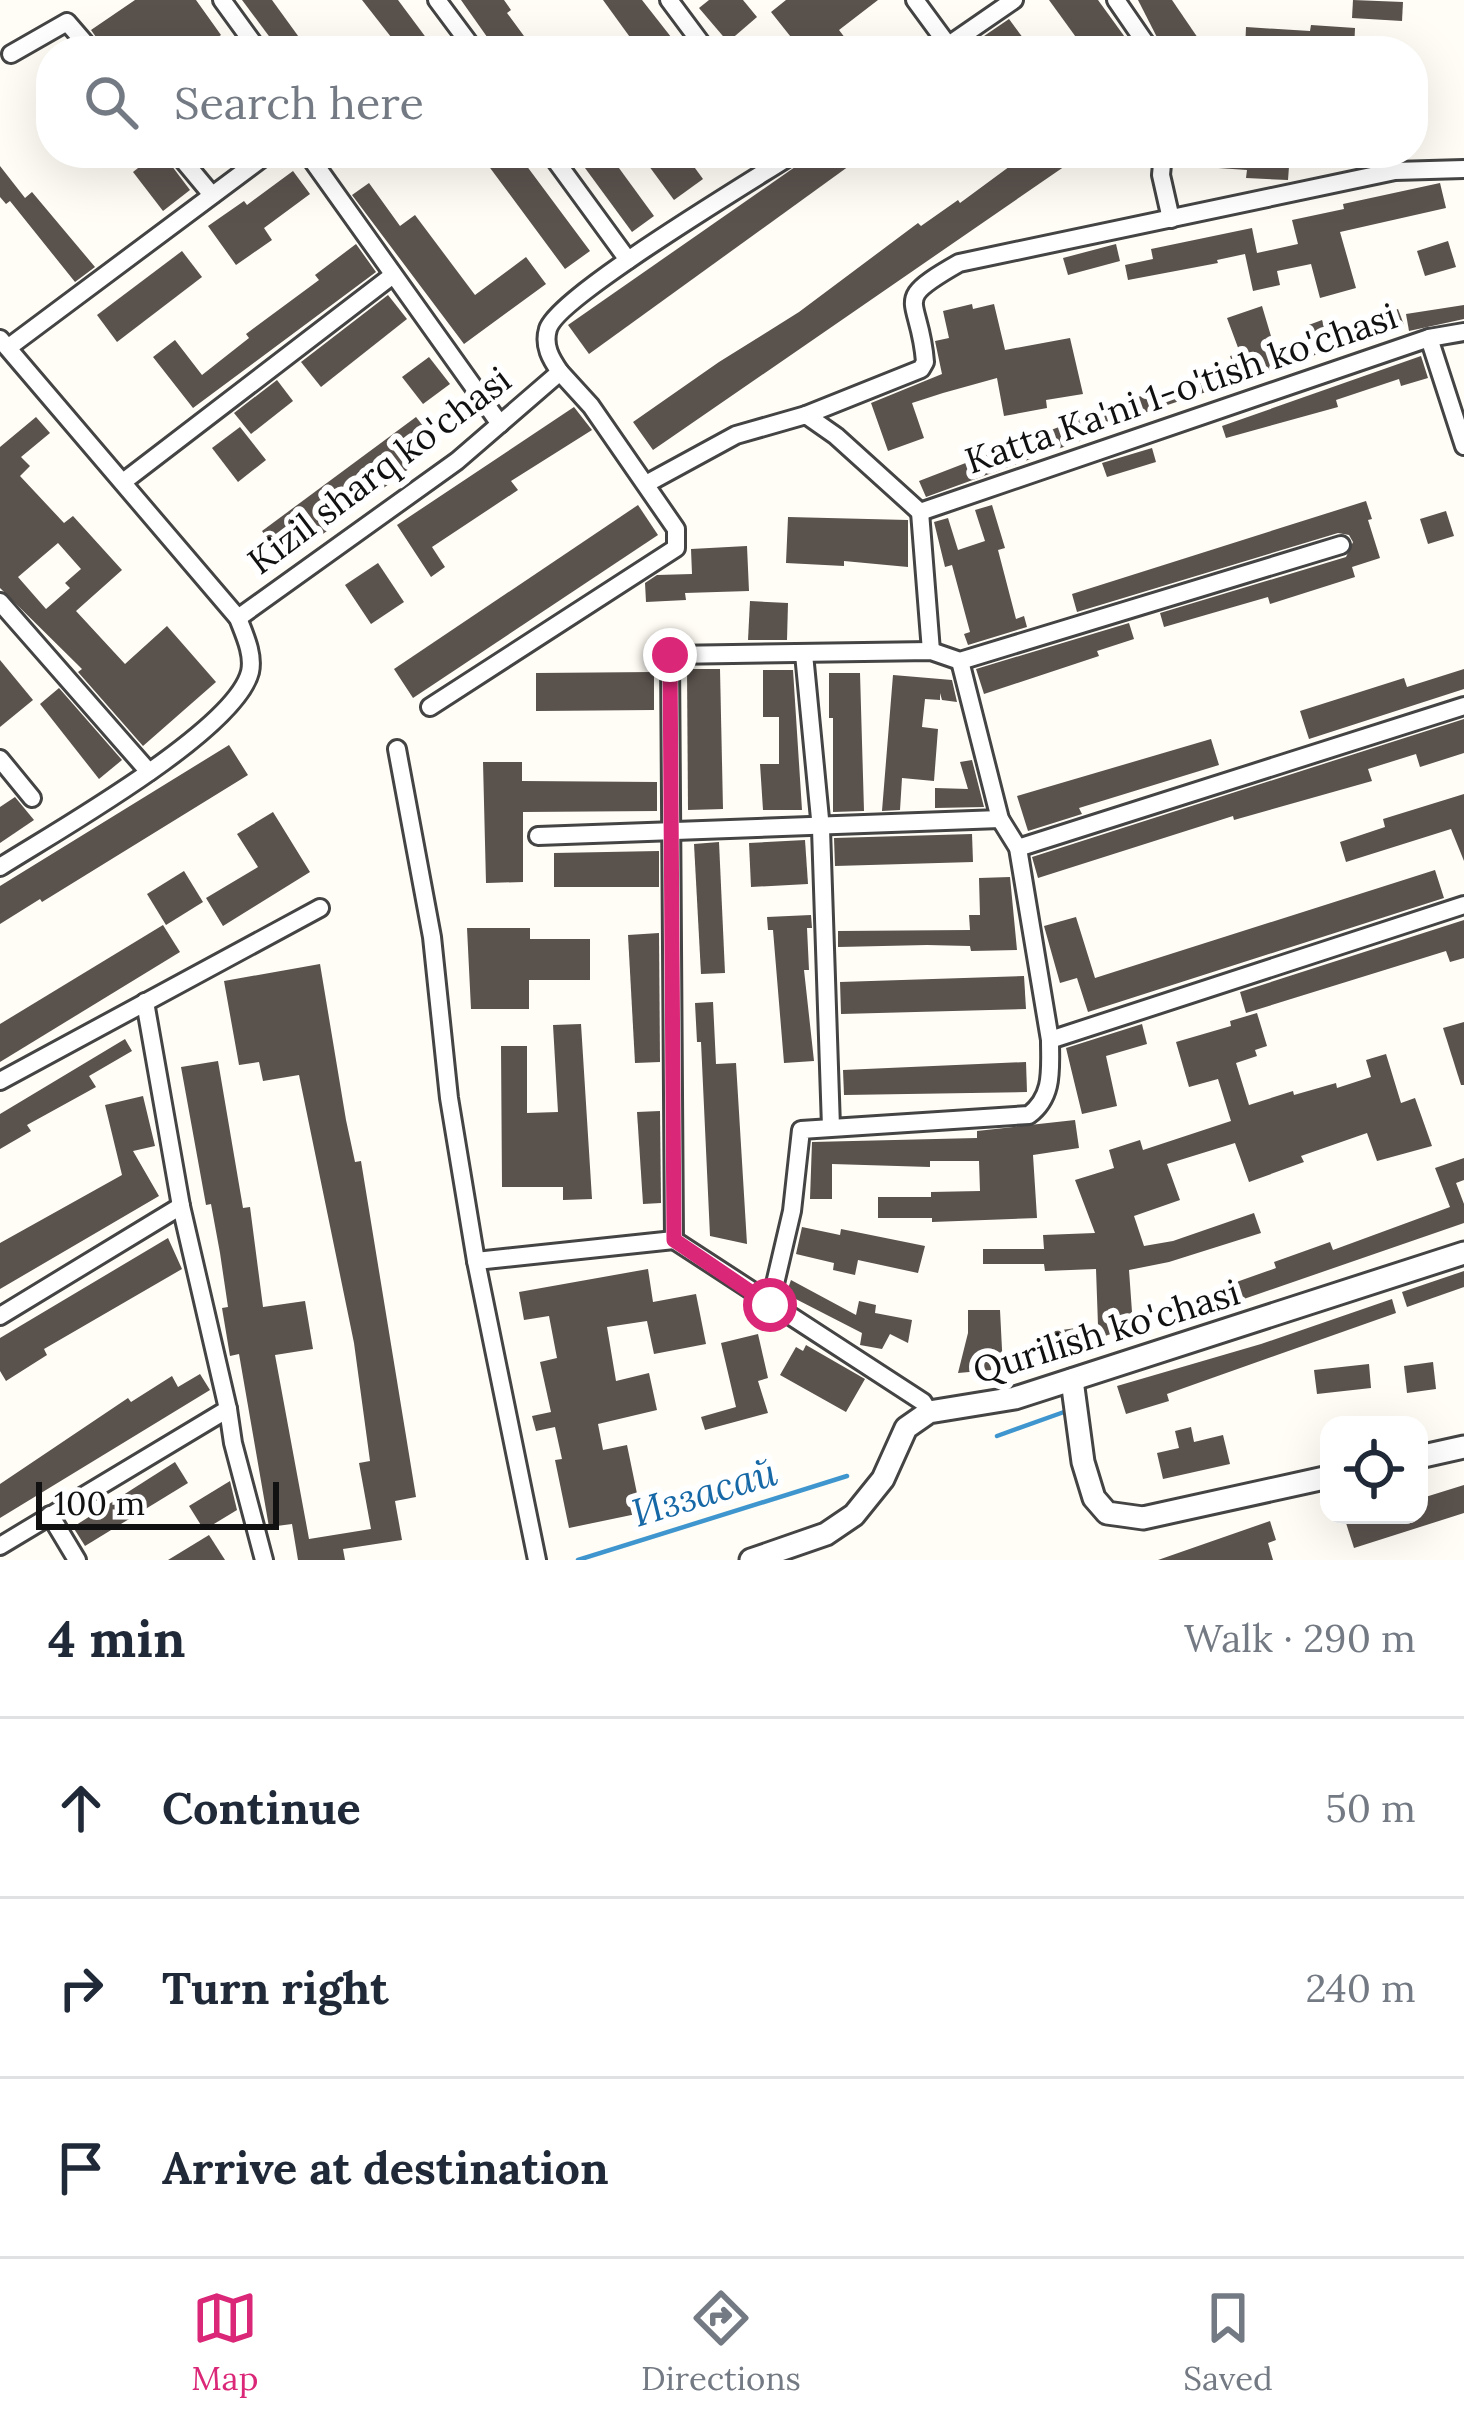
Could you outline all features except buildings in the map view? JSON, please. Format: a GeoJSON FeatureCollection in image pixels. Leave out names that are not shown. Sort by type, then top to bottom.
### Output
{"type":"FeatureCollection","features":[{"type":"Feature","properties":{"kind":"street"},"geometry":{"type":"LineString","coordinates":[[222,0],[248,36]]}},
{"type":"Feature","properties":{"kind":"street"},"geometry":{"type":"LineString","coordinates":[[437,0],[464,36]]}},
{"type":"Feature","properties":{"kind":"street"},"geometry":{"type":"LineString","coordinates":[[669,0],[696,36]]}},
{"type":"Feature","properties":{"kind":"street"},"geometry":{"type":"LineString","coordinates":[[915,0],[937,36]]}},
{"type":"Feature","properties":{"kind":"street"},"geometry":{"type":"LineString","coordinates":[[962,36],[1014,0]]}},
{"type":"Feature","properties":{"kind":"street"},"geometry":{"type":"LineString","coordinates":[[1116,0],[1141,36]]}},
{"type":"Feature","properties":{"kind":"street"},"geometry":{"type":"LineString","coordinates":[[42,36],[67,22],[79,36]]}},
{"type":"Feature","properties":{"kind":"street"},"geometry":{"type":"LineString","coordinates":[[11,54],[36,40]]}},
{"type":"Feature","properties":{"kind":"street"},"geometry":{"type":"LineString","coordinates":[[190,168],[212,195]]}},
{"type":"Feature","properties":{"kind":"street"},"geometry":{"type":"LineString","coordinates":[[4,343],[248,168]]}},
{"type":"Feature","properties":{"kind":"street"},"geometry":{"type":"LineString","coordinates":[[318,168],[500,424]]}},
{"type":"Feature","properties":{"kind":"street"},"geometry":{"type":"LineString","coordinates":[[561,168],[628,260]]}},
{"type":"Feature","properties":{"kind":"street"},"geometry":{"type":"LineString","coordinates":[[560,372],[550,357],[549,326],[560,311],[628,260],[769,168]]}},
{"type":"Feature","properties":{"kind":"street"},"geometry":{"type":"LineString","coordinates":[[1162,168],[1171,219]]}},
{"type":"Feature","properties":{"kind":"street"},"geometry":{"type":"LineString","coordinates":[[646,484],[736,436],[806,415],[921,369],[926,362],[913,299],[916,288],[959,263],[1395,171],[1464,169]]}},
{"type":"Feature","properties":{"kind":"street"},"geometry":{"type":"LineString","coordinates":[[124,482],[393,275]]}},
{"type":"Feature","properties":{"kind":"street","name":"Katta Ka'ni 1-o'tish ko'chasi"},"geometry":{"type":"LineString","coordinates":[[920,512],[1429,338],[1464,332]]}},
{"type":"Feature","properties":{"kind":"street"},"geometry":{"type":"LineString","coordinates":[[1429,338],[1464,446]]}},
{"type":"Feature","properties":{"kind":"street","name":"Kizil sharq ko'chasi"},"geometry":{"type":"LineString","coordinates":[[0,867],[149,772],[240,694],[251,661],[238,618],[4,343]]}},
{"type":"Feature","properties":{"kind":"street","name":"Kizil sharq ko'chasi"},"geometry":{"type":"LineString","coordinates":[[238,618],[458,461],[560,372],[591,406],[676,529],[676,548],[430,707]]}},
{"type":"Feature","properties":{"kind":"street"},"geometry":{"type":"LineString","coordinates":[[806,415],[920,512],[931,651]]}},
{"type":"Feature","properties":{"kind":"street"},"geometry":{"type":"LineString","coordinates":[[674,1240],[670,655],[931,651],[960,661],[1341,545]]}},
{"type":"Feature","properties":{"kind":"street"},"geometry":{"type":"LineString","coordinates":[[0,602],[149,772]]}},
{"type":"Feature","properties":{"kind":"street"},"geometry":{"type":"LineString","coordinates":[[804,654],[821,829],[831,1127]]}},
{"type":"Feature","properties":{"kind":"street"},"geometry":{"type":"LineString","coordinates":[[770,1305],[792,1211],[801,1130],[1029,1115],[1043,1105],[1050,1085],[1050,1040],[1018,848],[1000,819],[960,661]]}},
{"type":"Feature","properties":{"kind":"street"},"geometry":{"type":"LineString","coordinates":[[1018,848],[1464,706]]}},
{"type":"Feature","properties":{"kind":"street"},"geometry":{"type":"LineString","coordinates":[[397,749],[432,937],[449,1098],[476,1261],[538,1560]]}},
{"type":"Feature","properties":{"kind":"street"},"geometry":{"type":"LineString","coordinates":[[0,759],[32,798]]}},
{"type":"Feature","properties":{"kind":"street"},"geometry":{"type":"LineString","coordinates":[[538,836],[1000,819]]}},
{"type":"Feature","properties":{"kind":"street"},"geometry":{"type":"LineString","coordinates":[[1050,1040],[1464,905]]}},
{"type":"Feature","properties":{"kind":"street"},"geometry":{"type":"LineString","coordinates":[[0,1081],[320,908]]}},
{"type":"Feature","properties":{"kind":"street"},"geometry":{"type":"LineString","coordinates":[[145,1002],[182,1206],[233,1443],[264,1560]]}},
{"type":"Feature","properties":{"kind":"street"},"geometry":{"type":"LineString","coordinates":[[0,1316],[182,1206]]}},
{"type":"Feature","properties":{"kind":"street"},"geometry":{"type":"LineString","coordinates":[[476,1261],[674,1240],[923,1402],[929,1412],[906,1429],[883,1479],[854,1515],[826,1534],[751,1560]]}},
{"type":"Feature","properties":{"kind":"street","name":"Qurilish ko'chasi"},"geometry":{"type":"LineString","coordinates":[[929,1412],[1016,1398],[1464,1253]]}},
{"type":"Feature","properties":{"kind":"street"},"geometry":{"type":"LineString","coordinates":[[1072,1380],[1083,1462],[1094,1498],[1107,1513],[1143,1518],[1320,1479]]}},
{"type":"Feature","properties":{"kind":"street"},"geometry":{"type":"LineString","coordinates":[[0,1546],[228,1409]]}},
{"type":"Feature","properties":{"kind":"street"},"geometry":{"type":"LineString","coordinates":[[1428,1455],[1464,1447]]}},
{"type":"Feature","properties":{"kind":"street"},"geometry":{"type":"LineString","coordinates":[[50,1515],[77,1560]]}},
{"type":"Feature","properties":{"kind":"waterway","name":"Иззасай"},"geometry":{"type":"LineString","coordinates":[[997,1436],[1064,1412]]}},
{"type":"Feature","properties":{"kind":"waterway","name":"Иззасай"},"geometry":{"type":"LineString","coordinates":[[578,1560],[847,1476]]}},
{"type":"Feature","properties":{"kind":"route"},"geometry":{"type":"LineString","coordinates":[[670,655],[674,1240],[770,1305]]}}]}
